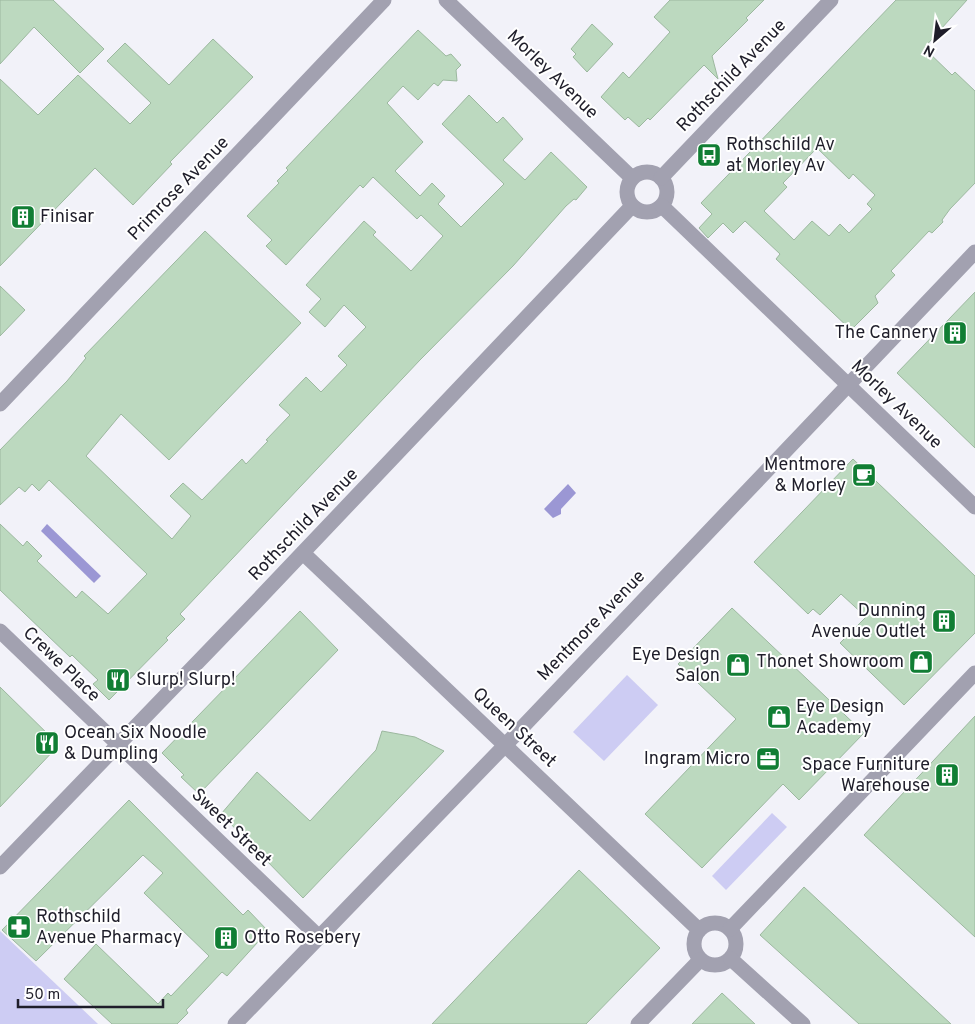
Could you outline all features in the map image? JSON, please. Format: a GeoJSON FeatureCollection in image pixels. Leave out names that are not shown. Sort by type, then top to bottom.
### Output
{"type":"FeatureCollection","features":[{"type":"Feature","properties":{"kind":"street","name":"Primrose Avenue"},"geometry":{"type":"LineString","coordinates":[[0,404],[384,0]]}},
{"type":"Feature","properties":{"kind":"street","name":"Morley Avenue"},"geometry":{"type":"LineString","coordinates":[[446,0],[632,178]]}},
{"type":"Feature","properties":{"kind":"street","name":"Rothschild Avenue"},"geometry":{"type":"LineString","coordinates":[[661,178],[831,0]]}},
{"type":"Feature","properties":{"kind":"street"},"geometry":{"type":"LineString","coordinates":[[643,172],[656,174],[661,178],[667,191],[662,206],[657,210],[644,212],[632,206],[627,192],[632,178],[643,172]]}},
{"type":"Feature","properties":{"kind":"street","name":"Rothschild Avenue"},"geometry":{"type":"LineString","coordinates":[[0,867],[303,553],[632,206]]}},
{"type":"Feature","properties":{"kind":"street","name":"Morley Avenue"},"geometry":{"type":"LineString","coordinates":[[662,206],[975,507]]}},
{"type":"Feature","properties":{"kind":"street","name":"Mentmore Avenue"},"geometry":{"type":"LineString","coordinates":[[235,1024],[975,252]]}},
{"type":"Feature","properties":{"kind":"street","name":"Queen Street"},"geometry":{"type":"LineString","coordinates":[[303,553],[699,930]]}},
{"type":"Feature","properties":{"kind":"street","name":"Crewe Place"},"geometry":{"type":"LineString","coordinates":[[0,631],[117,746]]}},
{"type":"Feature","properties":{"kind":"street"},"geometry":{"type":"LineString","coordinates":[[730,929],[975,673]]}},
{"type":"Feature","properties":{"kind":"street","name":"Sweet Street"},"geometry":{"type":"LineString","coordinates":[[117,746],[320,937]]}},
{"type":"Feature","properties":{"kind":"street"},"geometry":{"type":"LineString","coordinates":[[714,923],[730,929],[736,940],[735,953],[731,959],[724,964],[716,966],[700,960],[694,948],[695,935],[699,930],[714,923]]}},
{"type":"Feature","properties":{"kind":"street"},"geometry":{"type":"LineString","coordinates":[[731,959],[803,1024]]}},
{"type":"Feature","properties":{"kind":"street"},"geometry":{"type":"LineString","coordinates":[[638,1024],[700,960]]}},
{"type":"Feature","properties":{"kind":"shaded area"},"geometry":{"type":"Polygon","coordinates":[[[568,484],[576,493],[561,509],[561,514],[553,518],[544,509],[568,484]]]}},
{"type":"Feature","properties":{"kind":"shaded area"},"geometry":{"type":"Polygon","coordinates":[[[47,524],[101,576],[94,583],[41,531],[47,524]]]}},
{"type":"Feature","properties":{"kind":"shaded area"},"geometry":{"type":"Polygon","coordinates":[[[627,675],[658,705],[604,761],[573,732],[627,675]]]}},
{"type":"Feature","properties":{"kind":"shaded area"},"geometry":{"type":"Polygon","coordinates":[[[772,813],[787,827],[726,890],[712,876],[772,813]]]}},
{"type":"Feature","properties":{"kind":"shaded area"},"geometry":{"type":"Polygon","coordinates":[[[0,931],[98,1024],[0,1024],[0,931]]]}},
{"type":"Feature","properties":{"kind":"building"},"geometry":{"type":"Polygon","coordinates":[[[0,0],[53,0],[104,49],[80,73],[34,27],[0,64],[0,0]]]}},
{"type":"Feature","properties":{"kind":"building"},"geometry":{"type":"Polygon","coordinates":[[[670,0],[764,0],[746,18],[748,20],[712,56],[718,79],[704,65],[650,120],[648,118],[639,127],[628,117],[625,120],[601,97],[623,72],[629,78],[670,32],[654,17],[670,0]]]}},
{"type":"Feature","properties":{"kind":"building"},"geometry":{"type":"Polygon","coordinates":[[[896,0],[967,0],[924,48],[952,75],[955,72],[975,91],[975,183],[950,209],[942,220],[943,222],[932,233],[929,231],[891,271],[895,275],[875,296],[878,303],[851,330],[776,259],[780,254],[745,221],[733,233],[723,223],[708,238],[699,228],[712,214],[701,203],[896,0]],[[817,148],[783,183],[787,187],[764,211],[794,240],[812,221],[829,236],[840,224],[849,233],[872,209],[867,204],[875,195],[853,174],[849,179],[817,148]]]}},
{"type":"Feature","properties":{"kind":"building"},"geometry":{"type":"Polygon","coordinates":[[[592,24],[613,44],[587,72],[573,57],[576,54],[571,49],[592,24]]]}},
{"type":"Feature","properties":{"kind":"building"},"geometry":{"type":"Polygon","coordinates":[[[418,30],[446,56],[451,54],[461,65],[456,70],[457,81],[443,80],[438,86],[434,83],[418,100],[403,86],[387,103],[423,142],[395,171],[420,196],[432,183],[445,196],[438,204],[461,227],[504,184],[442,124],[469,95],[497,123],[503,117],[523,139],[503,160],[525,180],[551,152],[587,187],[576,200],[574,199],[566,206],[513,266],[420,360],[180,614],[185,619],[166,638],[168,640],[109,700],[93,684],[98,680],[72,655],[70,657],[0,590],[0,524],[23,546],[27,541],[42,556],[37,561],[76,598],[82,591],[108,614],[147,574],[49,480],[39,491],[32,484],[25,492],[19,487],[0,505],[0,450],[67,381],[86,358],[84,356],[205,231],[301,323],[169,460],[121,414],[86,456],[172,539],[191,516],[170,496],[183,483],[202,500],[242,459],[246,464],[290,415],[279,405],[306,377],[321,392],[347,365],[338,356],[366,327],[344,305],[325,327],[309,312],[321,299],[306,285],[364,221],[376,232],[373,235],[411,271],[443,236],[421,215],[417,219],[373,177],[363,188],[360,185],[286,265],[266,246],[272,240],[247,216],[279,183],[277,181],[288,170],[286,168],[418,30]]]}},
{"type":"Feature","properties":{"kind":"building"},"geometry":{"type":"Polygon","coordinates":[[[213,39],[253,77],[170,162],[172,164],[133,205],[95,168],[0,266],[0,79],[38,115],[78,75],[130,124],[151,103],[107,61],[125,43],[169,85],[213,39]]]}},
{"type":"Feature","properties":{"kind":"building"},"geometry":{"type":"Polygon","coordinates":[[[0,286],[25,310],[0,336],[0,286]]]}},
{"type":"Feature","properties":{"kind":"building","name":"The Cannery"},"geometry":{"type":"Polygon","coordinates":[[[975,292],[975,448],[897,373],[975,292]]]}},
{"type":"Feature","properties":{"kind":"building"},"geometry":{"type":"Polygon","coordinates":[[[853,459],[975,576],[975,633],[904,705],[840,643],[866,617],[841,594],[820,615],[813,609],[808,614],[754,562],[853,459]]]}},
{"type":"Feature","properties":{"kind":"building","name":"Ingram Micro"},"geometry":{"type":"Polygon","coordinates":[[[732,608],[864,733],[799,800],[783,784],[702,868],[645,814],[736,719],[678,664],[732,608]]]}},
{"type":"Feature","properties":{"kind":"building"},"geometry":{"type":"Polygon","coordinates":[[[300,611],[338,650],[199,794],[181,777],[184,775],[162,753],[300,611]]]}},
{"type":"Feature","properties":{"kind":"building"},"geometry":{"type":"Polygon","coordinates":[[[0,687],[59,745],[0,807],[0,687]]]}},
{"type":"Feature","properties":{"kind":"building","name":"Space Furniture Warehouse"},"geometry":{"type":"Polygon","coordinates":[[[975,716],[975,937],[864,835],[975,716]]]}},
{"type":"Feature","properties":{"kind":"building"},"geometry":{"type":"Polygon","coordinates":[[[382,731],[415,737],[444,751],[303,898],[221,814],[257,772],[310,821],[376,750],[382,731]]]}},
{"type":"Feature","properties":{"kind":"building"},"geometry":{"type":"Polygon","coordinates":[[[129,800],[243,915],[248,910],[268,931],[227,976],[222,972],[186,1010],[188,1013],[177,1024],[112,1024],[64,979],[96,944],[158,1004],[168,993],[171,996],[209,956],[144,893],[163,873],[143,855],[36,961],[2,930],[129,800]]]}},
{"type":"Feature","properties":{"kind":"building"},"geometry":{"type":"Polygon","coordinates":[[[579,870],[660,948],[586,1024],[432,1024],[579,870]]]}},
{"type":"Feature","properties":{"kind":"building"},"geometry":{"type":"Polygon","coordinates":[[[804,887],[951,1024],[859,1024],[760,935],[804,887]]]}},
{"type":"Feature","properties":{"kind":"building"},"geometry":{"type":"Polygon","coordinates":[[[722,993],[755,1024],[692,1024],[722,993]]]}},
{"type":"Feature","properties":{"kind":"place","name":"Rothschild Av at Morley Av"},"geometry":{"type":"Point","coordinates":[709,155]}},
{"type":"Feature","properties":{"kind":"place","name":"Finisar"},"geometry":{"type":"Point","coordinates":[23,217]}},
{"type":"Feature","properties":{"kind":"place","name":"The Cannery"},"geometry":{"type":"Point","coordinates":[955,333]}},
{"type":"Feature","properties":{"kind":"place","name":"Mentmore & Morley"},"geometry":{"type":"Point","coordinates":[864,475]}},
{"type":"Feature","properties":{"kind":"place","name":"Dunning Avenue Outlet"},"geometry":{"type":"Point","coordinates":[944,621]}},
{"type":"Feature","properties":{"kind":"place","name":"Thonet Showroom"},"geometry":{"type":"Point","coordinates":[921,662]}},
{"type":"Feature","properties":{"kind":"place","name":"Eye Design Salon"},"geometry":{"type":"Point","coordinates":[738,665]}},
{"type":"Feature","properties":{"kind":"place","name":"Slurp! Slurp!"},"geometry":{"type":"Point","coordinates":[118,680]}},
{"type":"Feature","properties":{"kind":"place","name":"Eye Design Academy"},"geometry":{"type":"Point","coordinates":[779,717]}},
{"type":"Feature","properties":{"kind":"place","name":"Ocean Six Noodle & Dumpling"},"geometry":{"type":"Point","coordinates":[47,743]}},
{"type":"Feature","properties":{"kind":"place","name":"Ingram Micro"},"geometry":{"type":"Point","coordinates":[768,759]}},
{"type":"Feature","properties":{"kind":"place","name":"Space Furniture Warehouse"},"geometry":{"type":"Point","coordinates":[947,775]}},
{"type":"Feature","properties":{"kind":"place","name":"Rothschild Avenue Pharmacy"},"geometry":{"type":"Point","coordinates":[19,927]}},
{"type":"Feature","properties":{"kind":"place","name":"Otto Rosebery"},"geometry":{"type":"Point","coordinates":[226,938]}}]}
